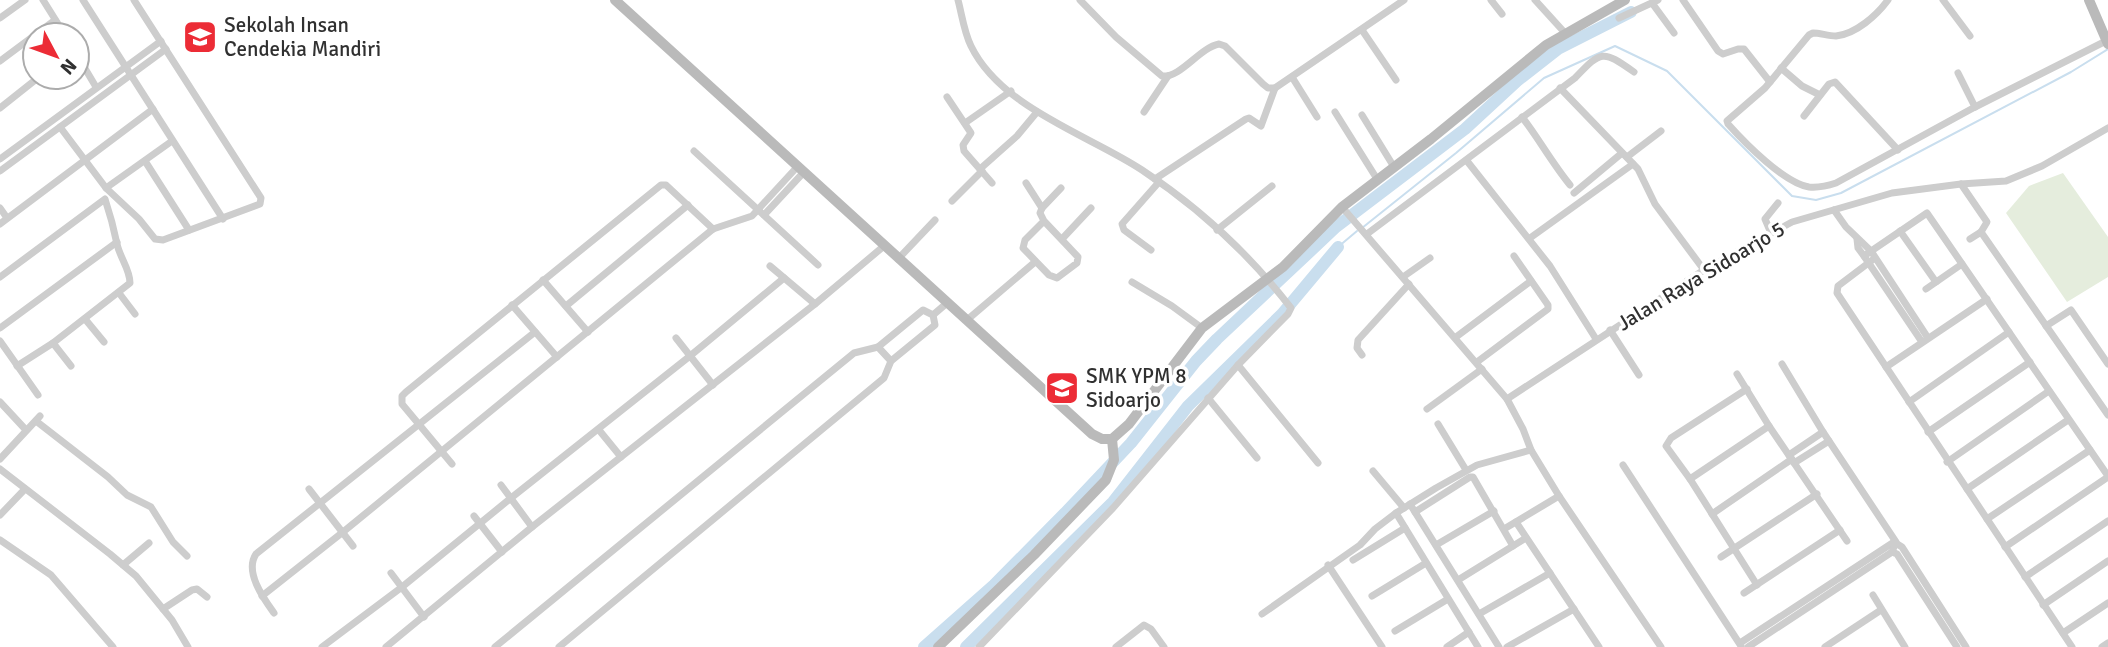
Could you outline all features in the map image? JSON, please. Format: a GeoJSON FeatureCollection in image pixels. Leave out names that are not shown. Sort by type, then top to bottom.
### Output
{"type":"FeatureCollection","features":[{"type":"Feature","properties":{"kind":"main road"},"geometry":{"type":"LineString","coordinates":[[615,0],[1092,434],[1102,439],[1112,439],[1129,424],[1202,328],[1270,282],[1343,208],[1377,179],[1565,33],[1608,4],[1625,0]]}},
{"type":"Feature","properties":{"kind":"main road"},"geometry":{"type":"LineString","coordinates":[[2090,0],[2108,42]]}},
{"type":"Feature","properties":{"kind":"main road"},"geometry":{"type":"LineString","coordinates":[[946,644],[1108,477],[1115,453],[1112,439]]}},
{"type":"Feature","properties":{"kind":"street"},"geometry":{"type":"LineString","coordinates":[[0,18],[24,0]]}},
{"type":"Feature","properties":{"kind":"street"},"geometry":{"type":"LineString","coordinates":[[0,61],[55,20],[43,0]]}},
{"type":"Feature","properties":{"kind":"street"},"geometry":{"type":"LineString","coordinates":[[83,0],[223,219]]}},
{"type":"Feature","properties":{"kind":"street"},"geometry":{"type":"LineString","coordinates":[[60,127],[108,194],[139,219],[155,239],[163,240],[260,204],[261,198],[134,0]]}},
{"type":"Feature","properties":{"kind":"street"},"geometry":{"type":"LineString","coordinates":[[957,0],[967,36],[979,60],[1011,91],[1037,112],[1157,180],[1217,230],[1270,282],[1290,307],[1288,314],[1208,398],[1113,508],[979,647]]}},
{"type":"Feature","properties":{"kind":"street"},"geometry":{"type":"LineString","coordinates":[[1080,0],[1122,43],[1162,76],[1168,76]]}},
{"type":"Feature","properties":{"kind":"street"},"geometry":{"type":"LineString","coordinates":[[1143,112],[1168,76],[1207,48],[1219,44],[1225,46],[1263,84],[1268,88],[1275,88],[1404,0]]}},
{"type":"Feature","properties":{"kind":"street"},"geometry":{"type":"LineString","coordinates":[[1491,0],[1502,14]]}},
{"type":"Feature","properties":{"kind":"street"},"geometry":{"type":"LineString","coordinates":[[1535,0],[1565,33]]}},
{"type":"Feature","properties":{"kind":"street"},"geometry":{"type":"LineString","coordinates":[[1683,0],[1718,51],[1723,54],[1738,49],[1745,50],[1770,82]]}},
{"type":"Feature","properties":{"kind":"street"},"geometry":{"type":"LineString","coordinates":[[1888,0],[1875,15],[1845,34],[1809,35],[1770,82],[1728,119],[1727,123],[1786,176],[1808,187],[1825,187],[1836,183],[1975,107],[2108,42]]}},
{"type":"Feature","properties":{"kind":"street"},"geometry":{"type":"LineString","coordinates":[[1943,0],[1970,36]]}},
{"type":"Feature","properties":{"kind":"street"},"geometry":{"type":"LineString","coordinates":[[1619,18],[1655,1],[1674,33]]}},
{"type":"Feature","properties":{"kind":"street"},"geometry":{"type":"LineString","coordinates":[[1362,30],[1396,80]]}},
{"type":"Feature","properties":{"kind":"street"},"geometry":{"type":"LineString","coordinates":[[0,159],[161,41]]}},
{"type":"Feature","properties":{"kind":"street"},"geometry":{"type":"LineString","coordinates":[[0,171],[166,49]]}},
{"type":"Feature","properties":{"kind":"street"},"geometry":{"type":"LineString","coordinates":[[1365,232],[1466,161],[1575,78],[1597,57],[1613,57],[1634,72]]}},
{"type":"Feature","properties":{"kind":"street"},"geometry":{"type":"LineString","coordinates":[[1781,68],[1797,82],[1820,95]]}},
{"type":"Feature","properties":{"kind":"street"},"geometry":{"type":"LineString","coordinates":[[1958,73],[1975,107]]}},
{"type":"Feature","properties":{"kind":"street"},"geometry":{"type":"LineString","coordinates":[[1292,77],[1317,117]]}},
{"type":"Feature","properties":{"kind":"street"},"geometry":{"type":"LineString","coordinates":[[91,79],[96,87]]}},
{"type":"Feature","properties":{"kind":"street"},"geometry":{"type":"LineString","coordinates":[[1804,116],[1831,83],[1836,83],[1898,150]]}},
{"type":"Feature","properties":{"kind":"street"},"geometry":{"type":"LineString","coordinates":[[1151,250],[1124,229],[1122,224],[1157,180],[1248,118],[1261,126],[1275,88]]}},
{"type":"Feature","properties":{"kind":"street"},"geometry":{"type":"LineString","coordinates":[[1560,88],[1641,173],[1655,204],[1704,270]]}},
{"type":"Feature","properties":{"kind":"street"},"geometry":{"type":"LineString","coordinates":[[0,108],[21,91]]}},
{"type":"Feature","properties":{"kind":"street"},"geometry":{"type":"LineString","coordinates":[[965,123],[1011,91]]}},
{"type":"Feature","properties":{"kind":"street"},"geometry":{"type":"LineString","coordinates":[[947,97],[971,135],[963,148],[992,183]]}},
{"type":"Feature","properties":{"kind":"street"},"geometry":{"type":"LineString","coordinates":[[0,224],[153,110]]}},
{"type":"Feature","properties":{"kind":"street"},"geometry":{"type":"LineString","coordinates":[[952,201],[1017,136],[1037,112]]}},
{"type":"Feature","properties":{"kind":"street"},"geometry":{"type":"LineString","coordinates":[[1335,112],[1377,179]]}},
{"type":"Feature","properties":{"kind":"street"},"geometry":{"type":"LineString","coordinates":[[1362,115],[1394,167]]}},
{"type":"Feature","properties":{"kind":"street"},"geometry":{"type":"LineString","coordinates":[[1522,117],[1545,146],[1551,161],[1572,189],[1627,158]]}},
{"type":"Feature","properties":{"kind":"street","name":"Jalan Raya Sidoarjo 5"},"geometry":{"type":"LineString","coordinates":[[1507,399],[1704,270],[1792,222],[1892,193],[1961,184],[1993,183],[2017,177],[2042,166],[2108,128]]}},
{"type":"Feature","properties":{"kind":"street"},"geometry":{"type":"LineString","coordinates":[[1530,238],[1661,131]]}},
{"type":"Feature","properties":{"kind":"street"},"geometry":{"type":"LineString","coordinates":[[32,136],[38,144]]}},
{"type":"Feature","properties":{"kind":"street"},"geometry":{"type":"LineString","coordinates":[[0,277],[172,141]]}},
{"type":"Feature","properties":{"kind":"street"},"geometry":{"type":"LineString","coordinates":[[694,150],[818,265]]}},
{"type":"Feature","properties":{"kind":"street"},"geometry":{"type":"LineString","coordinates":[[145,161],[189,230]]}},
{"type":"Feature","properties":{"kind":"street"},"geometry":{"type":"LineString","coordinates":[[1466,161],[1530,238],[1595,339]]}},
{"type":"Feature","properties":{"kind":"street"},"geometry":{"type":"LineString","coordinates":[[262,596],[713,229],[748,219],[761,212],[801,169]]}},
{"type":"Feature","properties":{"kind":"street"},"geometry":{"type":"LineString","coordinates":[[1026,183],[1042,208]]}},
{"type":"Feature","properties":{"kind":"street"},"geometry":{"type":"LineString","coordinates":[[1961,184],[1987,222],[1981,232],[1970,239]]}},
{"type":"Feature","properties":{"kind":"street"},"geometry":{"type":"LineString","coordinates":[[452,464],[402,404],[402,396],[661,185],[666,185],[713,229]]}},
{"type":"Feature","properties":{"kind":"street"},"geometry":{"type":"LineString","coordinates":[[1217,230],[1272,186]]}},
{"type":"Feature","properties":{"kind":"street"},"geometry":{"type":"LineString","coordinates":[[1044,221],[1023,244],[1025,251],[1054,279],[1075,265],[1078,257],[1044,221],[1040,213],[1061,188]]}},
{"type":"Feature","properties":{"kind":"street"},"geometry":{"type":"LineString","coordinates":[[17,366],[53,343],[127,286],[130,278],[117,242],[108,194]]}},
{"type":"Feature","properties":{"kind":"street"},"geometry":{"type":"LineString","coordinates":[[1770,233],[1765,219],[1778,203]]}},
{"type":"Feature","properties":{"kind":"street"},"geometry":{"type":"LineString","coordinates":[[566,306],[688,205]]}},
{"type":"Feature","properties":{"kind":"street"},"geometry":{"type":"LineString","coordinates":[[0,208],[7,218]]}},
{"type":"Feature","properties":{"kind":"street"},"geometry":{"type":"LineString","coordinates":[[1062,239],[1091,208]]}},
{"type":"Feature","properties":{"kind":"street"},"geometry":{"type":"LineString","coordinates":[[1343,208],[1507,399],[1531,450],[1559,496],[1661,647]]}},
{"type":"Feature","properties":{"kind":"street"},"geometry":{"type":"LineString","coordinates":[[1834,210],[1857,239],[1858,248],[1870,257],[1925,340]]}},
{"type":"Feature","properties":{"kind":"street"},"geometry":{"type":"LineString","coordinates":[[2006,547],[2108,476],[1926,213],[1900,231],[1838,286],[1836,291],[2072,647]]}},
{"type":"Feature","properties":{"kind":"street"},"geometry":{"type":"LineString","coordinates":[[898,259],[934,220]]}},
{"type":"Feature","properties":{"kind":"street"},"geometry":{"type":"LineString","coordinates":[[1900,231],[1936,282]]}},
{"type":"Feature","properties":{"kind":"street"},"geometry":{"type":"LineString","coordinates":[[1981,232],[2108,415]]}},
{"type":"Feature","properties":{"kind":"street"},"geometry":{"type":"LineString","coordinates":[[0,328],[117,242]]}},
{"type":"Feature","properties":{"kind":"street"},"geometry":{"type":"LineString","coordinates":[[386,647],[884,246]]}},
{"type":"Feature","properties":{"kind":"street"},"geometry":{"type":"LineString","coordinates":[[1427,409],[1547,312],[1548,305],[1514,256]]}},
{"type":"Feature","properties":{"kind":"street"},"geometry":{"type":"LineString","coordinates":[[1403,277],[1430,258]]}},
{"type":"Feature","properties":{"kind":"street"},"geometry":{"type":"LineString","coordinates":[[967,320],[1035,262]]}},
{"type":"Feature","properties":{"kind":"street"},"geometry":{"type":"LineString","coordinates":[[1926,289],[1962,264]]}},
{"type":"Feature","properties":{"kind":"street"},"geometry":{"type":"LineString","coordinates":[[770,266],[815,304]]}},
{"type":"Feature","properties":{"kind":"street"},"geometry":{"type":"LineString","coordinates":[[322,647],[402,587],[599,430],[784,278]]}},
{"type":"Feature","properties":{"kind":"street"},"geometry":{"type":"LineString","coordinates":[[542,280],[587,332]]}},
{"type":"Feature","properties":{"kind":"street"},"geometry":{"type":"LineString","coordinates":[[1456,337],[1531,281]]}},
{"type":"Feature","properties":{"kind":"street"},"geometry":{"type":"LineString","coordinates":[[1132,282],[1202,328]]}},
{"type":"Feature","properties":{"kind":"street"},"geometry":{"type":"LineString","coordinates":[[1362,355],[1357,348],[1358,340],[1409,284]]}},
{"type":"Feature","properties":{"kind":"street"},"geometry":{"type":"LineString","coordinates":[[119,293],[135,314]]}},
{"type":"Feature","properties":{"kind":"street"},"geometry":{"type":"LineString","coordinates":[[1886,367],[1987,299]]}},
{"type":"Feature","properties":{"kind":"street"},"geometry":{"type":"LineString","coordinates":[[933,315],[947,303]]}},
{"type":"Feature","properties":{"kind":"street"},"geometry":{"type":"LineString","coordinates":[[512,305],[557,357]]}},
{"type":"Feature","properties":{"kind":"street"},"geometry":{"type":"LineString","coordinates":[[495,647],[854,353],[878,347],[923,310],[933,315]]}},
{"type":"Feature","properties":{"kind":"street"},"geometry":{"type":"LineString","coordinates":[[2046,326],[2071,310],[2108,364]]}},
{"type":"Feature","properties":{"kind":"street"},"geometry":{"type":"LineString","coordinates":[[559,647],[884,378],[891,361],[935,325],[933,315]]}},
{"type":"Feature","properties":{"kind":"street"},"geometry":{"type":"LineString","coordinates":[[85,319],[104,342]]}},
{"type":"Feature","properties":{"kind":"street"},"geometry":{"type":"LineString","coordinates":[[1610,330],[1639,375]]}},
{"type":"Feature","properties":{"kind":"street"},"geometry":{"type":"LineString","coordinates":[[274,613],[262,596],[252,563],[254,556],[535,332]]}},
{"type":"Feature","properties":{"kind":"street"},"geometry":{"type":"LineString","coordinates":[[1909,402],[2009,332]]}},
{"type":"Feature","properties":{"kind":"street"},"geometry":{"type":"LineString","coordinates":[[676,338],[713,385]]}},
{"type":"Feature","properties":{"kind":"street"},"geometry":{"type":"LineString","coordinates":[[0,341],[38,395]]}},
{"type":"Feature","properties":{"kind":"street"},"geometry":{"type":"LineString","coordinates":[[53,343],[71,366]]}},
{"type":"Feature","properties":{"kind":"street"},"geometry":{"type":"LineString","coordinates":[[878,347],[891,361]]}},
{"type":"Feature","properties":{"kind":"street"},"geometry":{"type":"LineString","coordinates":[[1928,432],[2030,362]]}},
{"type":"Feature","properties":{"kind":"street"},"geometry":{"type":"LineString","coordinates":[[1782,364],[1823,432],[1966,647]]}},
{"type":"Feature","properties":{"kind":"street"},"geometry":{"type":"LineString","coordinates":[[1238,365],[1318,463]]}},
{"type":"Feature","properties":{"kind":"street"},"geometry":{"type":"LineString","coordinates":[[1738,374],[1769,426],[1847,541]]}},
{"type":"Feature","properties":{"kind":"street"},"geometry":{"type":"LineString","coordinates":[[1747,389],[1668,440],[1667,448],[1757,584]]}},
{"type":"Feature","properties":{"kind":"street"},"geometry":{"type":"LineString","coordinates":[[1947,462],[2049,391]]}},
{"type":"Feature","properties":{"kind":"street"},"geometry":{"type":"LineString","coordinates":[[1208,398],[1257,458]]}},
{"type":"Feature","properties":{"kind":"street"},"geometry":{"type":"LineString","coordinates":[[0,402],[26,430]]}},
{"type":"Feature","properties":{"kind":"street"},"geometry":{"type":"LineString","coordinates":[[0,459],[38,419],[127,495],[151,508],[173,542],[187,556]]}},
{"type":"Feature","properties":{"kind":"street"},"geometry":{"type":"LineString","coordinates":[[1967,489],[2068,420]]}},
{"type":"Feature","properties":{"kind":"street"},"geometry":{"type":"LineString","coordinates":[[1438,424],[1466,470]]}},
{"type":"Feature","properties":{"kind":"street"},"geometry":{"type":"LineString","coordinates":[[1690,479],[1769,426]]}},
{"type":"Feature","properties":{"kind":"street"},"geometry":{"type":"LineString","coordinates":[[599,430],[621,457]]}},
{"type":"Feature","properties":{"kind":"street"},"geometry":{"type":"LineString","coordinates":[[1712,514],[1792,459],[1823,432]]}},
{"type":"Feature","properties":{"kind":"street"},"geometry":{"type":"LineString","coordinates":[[1792,459],[1829,441]]}},
{"type":"Feature","properties":{"kind":"street"},"geometry":{"type":"LineString","coordinates":[[1262,614],[1360,544],[1374,529],[1396,513],[1466,470],[1531,450]]}},
{"type":"Feature","properties":{"kind":"street"},"geometry":{"type":"LineString","coordinates":[[1987,519],[2090,450]]}},
{"type":"Feature","properties":{"kind":"street"},"geometry":{"type":"LineString","coordinates":[[1623,465],[1741,645],[1850,575],[1892,552],[1896,542]]}},
{"type":"Feature","properties":{"kind":"street"},"geometry":{"type":"LineString","coordinates":[[0,469],[123,565],[152,594],[188,647]]}},
{"type":"Feature","properties":{"kind":"street"},"geometry":{"type":"LineString","coordinates":[[1373,471],[1415,512],[1499,647]]}},
{"type":"Feature","properties":{"kind":"street"},"geometry":{"type":"LineString","coordinates":[[1415,512],[1472,476],[1477,480],[1513,546]]}},
{"type":"Feature","properties":{"kind":"street"},"geometry":{"type":"LineString","coordinates":[[501,485],[532,527]]}},
{"type":"Feature","properties":{"kind":"street"},"geometry":{"type":"LineString","coordinates":[[0,515],[26,489]]}},
{"type":"Feature","properties":{"kind":"street"},"geometry":{"type":"LineString","coordinates":[[309,489],[353,546]]}},
{"type":"Feature","properties":{"kind":"street"},"geometry":{"type":"LineString","coordinates":[[1721,556],[1817,494]]}},
{"type":"Feature","properties":{"kind":"street"},"geometry":{"type":"LineString","coordinates":[[1504,529],[1559,496]]}},
{"type":"Feature","properties":{"kind":"street"},"geometry":{"type":"LineString","coordinates":[[1436,545],[1494,511]]}},
{"type":"Feature","properties":{"kind":"street"},"geometry":{"type":"LineString","coordinates":[[1396,513],[1478,647]]}},
{"type":"Feature","properties":{"kind":"street"},"geometry":{"type":"LineString","coordinates":[[474,516],[502,552]]}},
{"type":"Feature","properties":{"kind":"street"},"geometry":{"type":"LineString","coordinates":[[2025,577],[2108,521]]}},
{"type":"Feature","properties":{"kind":"street"},"geometry":{"type":"LineString","coordinates":[[1516,522],[1597,645],[1588,647]]}},
{"type":"Feature","properties":{"kind":"street"},"geometry":{"type":"LineString","coordinates":[[1353,560],[1405,528]]}},
{"type":"Feature","properties":{"kind":"street"},"geometry":{"type":"LineString","coordinates":[[1744,593],[1840,530]]}},
{"type":"Feature","properties":{"kind":"street"},"geometry":{"type":"LineString","coordinates":[[1458,580],[1526,538]]}},
{"type":"Feature","properties":{"kind":"street"},"geometry":{"type":"LineString","coordinates":[[0,540],[51,575],[113,647]]}},
{"type":"Feature","properties":{"kind":"street"},"geometry":{"type":"LineString","coordinates":[[1748,647],[1850,575],[1890,543],[1896,542]]}},
{"type":"Feature","properties":{"kind":"street"},"geometry":{"type":"LineString","coordinates":[[123,565],[149,543]]}},
{"type":"Feature","properties":{"kind":"street"},"geometry":{"type":"LineString","coordinates":[[1892,552],[1896,554],[1957,647]]}},
{"type":"Feature","properties":{"kind":"street"},"geometry":{"type":"LineString","coordinates":[[2043,605],[2108,561]]}},
{"type":"Feature","properties":{"kind":"street"},"geometry":{"type":"LineString","coordinates":[[1372,596],[1426,563]]}},
{"type":"Feature","properties":{"kind":"street"},"geometry":{"type":"LineString","coordinates":[[1328,565],[1382,647]]}},
{"type":"Feature","properties":{"kind":"street"},"geometry":{"type":"LineString","coordinates":[[391,573],[424,617]]}},
{"type":"Feature","properties":{"kind":"street"},"geometry":{"type":"LineString","coordinates":[[1479,614],[1550,573]]}},
{"type":"Feature","properties":{"kind":"street"},"geometry":{"type":"LineString","coordinates":[[163,609],[192,590],[197,589],[207,597]]}},
{"type":"Feature","properties":{"kind":"street"},"geometry":{"type":"LineString","coordinates":[[1873,596],[1903,646]]}},
{"type":"Feature","properties":{"kind":"street"},"geometry":{"type":"LineString","coordinates":[[1395,631],[1448,599]]}},
{"type":"Feature","properties":{"kind":"street"},"geometry":{"type":"LineString","coordinates":[[2063,633],[2108,603]]}},
{"type":"Feature","properties":{"kind":"street"},"geometry":{"type":"LineString","coordinates":[[1507,647],[1574,608]]}},
{"type":"Feature","properties":{"kind":"street"},"geometry":{"type":"LineString","coordinates":[[1825,647],[1881,610]]}},
{"type":"Feature","properties":{"kind":"street"},"geometry":{"type":"LineString","coordinates":[[1116,647],[1144,625],[1152,629],[1164,647]]}},
{"type":"Feature","properties":{"kind":"street"},"geometry":{"type":"LineString","coordinates":[[1447,647],[1469,632]]}},
{"type":"Feature","properties":{"kind":"street"},"geometry":{"type":"LineString","coordinates":[[2102,647],[2108,643]]}},
{"type":"Feature","properties":{"kind":"green space"},"geometry":{"type":"Polygon","coordinates":[[[2063,173],[2108,237],[2108,277],[2067,302],[2006,213],[2029,186],[2063,173]]]}},
{"type":"Feature","properties":{"kind":"waterway"},"geometry":{"type":"LineString","coordinates":[[924,647],[994,585],[1065,513],[1131,443],[1196,361],[1336,227],[1465,129],[1517,81],[1558,49],[1631,12]]}},
{"type":"Feature","properties":{"kind":"waterway"},"geometry":{"type":"LineString","coordinates":[[1362,228],[1544,78],[1615,46],[1667,71],[1792,196],[1816,200],[1841,193],[2071,72],[2108,49]]}},
{"type":"Feature","properties":{"kind":"waterway"},"geometry":{"type":"LineString","coordinates":[[1338,247],[1357,231]]}},
{"type":"Feature","properties":{"kind":"waterway"},"geometry":{"type":"LineString","coordinates":[[966,647],[1113,502],[1188,406],[1282,314],[1338,247]]}},
{"type":"Feature","properties":{"kind":"place","name":"Sekolah Insan Cendekia Mandiri"},"geometry":{"type":"Point","coordinates":[200,37]}},
{"type":"Feature","properties":{"kind":"place","name":"SMK YPM 8 Sidoarjo"},"geometry":{"type":"Point","coordinates":[1062,388]}}]}
